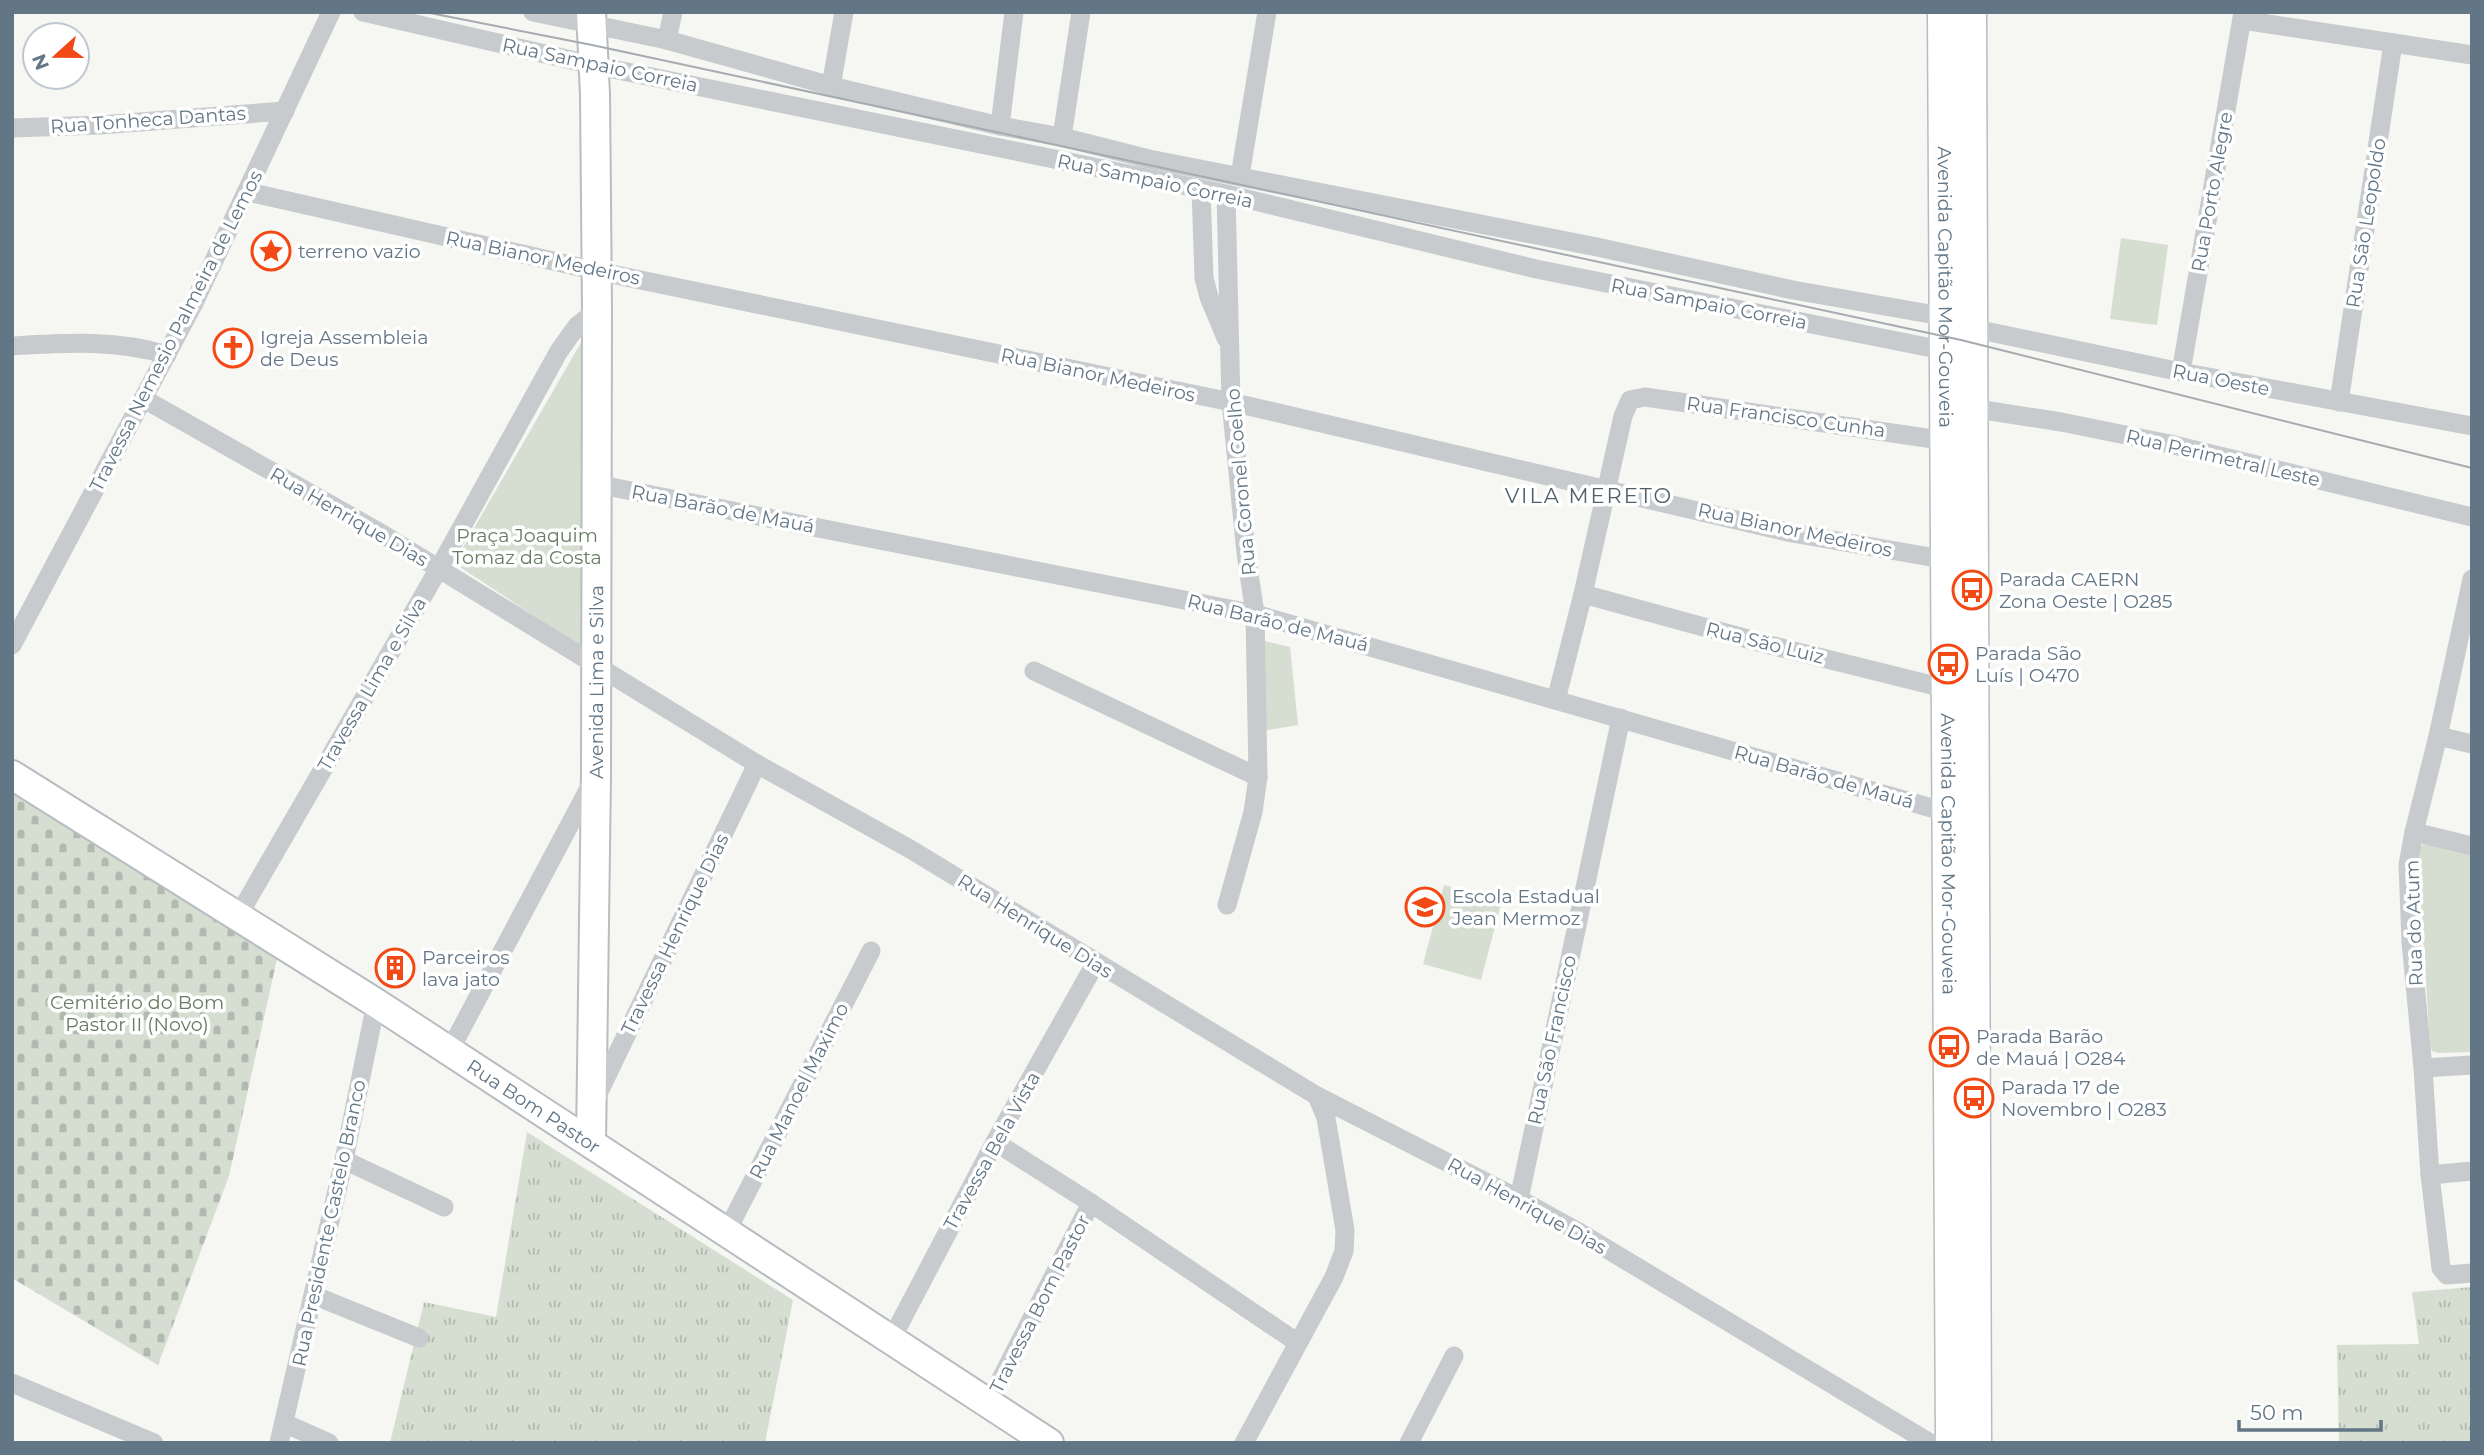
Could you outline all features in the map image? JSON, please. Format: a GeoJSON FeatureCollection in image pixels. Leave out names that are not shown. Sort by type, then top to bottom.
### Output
{"type":"FeatureCollection","features":[{"type":"Feature","properties":{"kind":"main road","name":"Avenida Capitão Mor-Gouveia"},"geometry":{"type":"LineString","coordinates":[[1944,12],[1959,323],[1971,408],[1956,540],[1948,689],[1952,1443]]}},
{"type":"Feature","properties":{"kind":"main road","name":"Avenida Capitão Mor-Gouveia"},"geometry":{"type":"LineString","coordinates":[[1970,12],[1959,323],[1947,351],[1947,441],[1956,540],[1975,1443]]}},
{"type":"Feature","properties":{"kind":"main road","name":"Avenida Lima e Silva"},"geometry":{"type":"LineString","coordinates":[[591,1142],[596,775],[597,310],[592,18]]}},
{"type":"Feature","properties":{"kind":"main road","name":"Rua Bom Pastor"},"geometry":{"type":"LineString","coordinates":[[12,775],[450,1050],[727,1231],[988,1404],[1017,1433],[1049,1443]]}},
{"type":"Feature","properties":{"kind":"street","name":"Travessa Nemesio Palmeira de Lemos"},"geometry":{"type":"LineString","coordinates":[[12,645],[167,355],[248,192],[331,12]]}},
{"type":"Feature","properties":{"kind":"street","name":"Rua Sampaio Correia"},"geometry":{"type":"LineString","coordinates":[[363,12],[593,65],[1226,194],[1536,268],[1947,351]]}},
{"type":"Feature","properties":{"kind":"street","name":"Rua Sampaio Correia"},"geometry":{"type":"LineString","coordinates":[[533,12],[592,18],[831,86],[1149,159],[1597,247],[1959,323]]}},
{"type":"Feature","properties":{"kind":"street"},"geometry":{"type":"LineString","coordinates":[[667,40],[673,12]]}},
{"type":"Feature","properties":{"kind":"street"},"geometry":{"type":"LineString","coordinates":[[831,86],[844,12]]}},
{"type":"Feature","properties":{"kind":"street"},"geometry":{"type":"LineString","coordinates":[[1000,126],[1014,12]]}},
{"type":"Feature","properties":{"kind":"street"},"geometry":{"type":"LineString","coordinates":[[1062,137],[1081,12]]}},
{"type":"Feature","properties":{"kind":"street"},"geometry":{"type":"LineString","coordinates":[[1240,176],[1267,12]]}},
{"type":"Feature","properties":{"kind":"street"},"geometry":{"type":"LineString","coordinates":[[2243,16],[2472,55]]}},
{"type":"Feature","properties":{"kind":"street","name":"Rua Porto Alegre"},"geometry":{"type":"LineString","coordinates":[[2181,372],[2243,16]]}},
{"type":"Feature","properties":{"kind":"street","name":"Rua São Leopoldo"},"geometry":{"type":"LineString","coordinates":[[2339,402],[2393,43]]}},
{"type":"Feature","properties":{"kind":"street","name":"Rua Tonheca Dantas"},"geometry":{"type":"LineString","coordinates":[[12,128],[100,125],[285,111]]}},
{"type":"Feature","properties":{"kind":"street","name":"Rua Coronel Coelho"},"geometry":{"type":"LineString","coordinates":[[1201,189],[1204,278],[1230,348]]}},
{"type":"Feature","properties":{"kind":"street","name":"Rua Bianor Medeiros"},"geometry":{"type":"LineString","coordinates":[[248,192],[597,271],[1231,402],[1792,533],[1956,540]]}},
{"type":"Feature","properties":{"kind":"street","name":"Rua Coronel Coelho"},"geometry":{"type":"LineString","coordinates":[[1226,194],[1231,402],[1255,614],[1258,776],[1252,812],[1227,905]]}},
{"type":"Feature","properties":{"kind":"street","name":"Travessa Lima e Silva"},"geometry":{"type":"LineString","coordinates":[[237,918],[438,570],[559,351],[576,326],[597,310]]}},
{"type":"Feature","properties":{"kind":"street","name":"Rua Oeste"},"geometry":{"type":"LineString","coordinates":[[1959,323],[2181,372],[2472,426]]}},
{"type":"Feature","properties":{"kind":"street"},"geometry":{"type":"LineString","coordinates":[[12,346],[124,346],[167,355]]}},
{"type":"Feature","properties":{"kind":"street","name":"Rua Francisco Cunha"},"geometry":{"type":"LineString","coordinates":[[1606,488],[1627,404],[1634,398],[1645,397],[1947,441]]}},
{"type":"Feature","properties":{"kind":"street","name":"Rua Henrique Dias"},"geometry":{"type":"LineString","coordinates":[[144,399],[384,536],[757,764],[911,849],[1317,1096],[1519,1199],[1724,1318],[1930,1443]]}},
{"type":"Feature","properties":{"kind":"street","name":"Rua Perimetral Leste"},"geometry":{"type":"LineString","coordinates":[[1971,408],[2061,422],[2169,444],[2472,517]]}},
{"type":"Feature","properties":{"kind":"street","name":"Rua Barão de Mauá"},"geometry":{"type":"LineString","coordinates":[[596,484],[1255,614],[1949,813]]}},
{"type":"Feature","properties":{"kind":"street"},"geometry":{"type":"LineString","coordinates":[[1556,700],[1606,488]]}},
{"type":"Feature","properties":{"kind":"street","name":"Rua do Atum"},"geometry":{"type":"LineString","coordinates":[[2472,579],[2466,635],[2414,832],[2409,865],[2409,898],[2430,1175],[2442,1273],[2450,1276],[2472,1273]]}},
{"type":"Feature","properties":{"kind":"street","name":"Rua São Luiz"},"geometry":{"type":"LineString","coordinates":[[1583,594],[1766,644],[1948,689]]}},
{"type":"Feature","properties":{"kind":"street"},"geometry":{"type":"LineString","coordinates":[[1034,671],[1258,776]]}},
{"type":"Feature","properties":{"kind":"street","name":"Rua São Francisco"},"geometry":{"type":"LineString","coordinates":[[1519,1199],[1620,718]]}},
{"type":"Feature","properties":{"kind":"street"},"geometry":{"type":"LineString","coordinates":[[2438,736],[2472,744]]}},
{"type":"Feature","properties":{"kind":"street","name":"Travessa Henrique Dias"},"geometry":{"type":"LineString","coordinates":[[593,1104],[757,764]]}},
{"type":"Feature","properties":{"kind":"street"},"geometry":{"type":"LineString","coordinates":[[450,1050],[596,775]]}},
{"type":"Feature","properties":{"kind":"street"},"geometry":{"type":"LineString","coordinates":[[2414,832],[2472,846]]}},
{"type":"Feature","properties":{"kind":"street","name":"Rua Manoel Maximo"},"geometry":{"type":"LineString","coordinates":[[727,1231],[871,951]]}},
{"type":"Feature","properties":{"kind":"street","name":"Travessa Bela Vista"},"geometry":{"type":"LineString","coordinates":[[891,1340],[995,1142],[1096,964]]}},
{"type":"Feature","properties":{"kind":"street","name":"Rua Presidente Castelo Branco"},"geometry":{"type":"LineString","coordinates":[[279,1443],[344,1160],[376,1003]]}},
{"type":"Feature","properties":{"kind":"street"},"geometry":{"type":"LineString","coordinates":[[2423,1068],[2472,1065]]}},
{"type":"Feature","properties":{"kind":"street"},"geometry":{"type":"LineString","coordinates":[[1244,1443],[1334,1278],[1344,1251],[1345,1230],[1326,1118],[1317,1096]]}},
{"type":"Feature","properties":{"kind":"street"},"geometry":{"type":"LineString","coordinates":[[995,1142],[1091,1203],[1298,1343]]}},
{"type":"Feature","properties":{"kind":"street"},"geometry":{"type":"LineString","coordinates":[[344,1160],[444,1207]]}},
{"type":"Feature","properties":{"kind":"street"},"geometry":{"type":"LineString","coordinates":[[2430,1175],[2472,1171]]}},
{"type":"Feature","properties":{"kind":"street","name":"Travessa Bom Pastor"},"geometry":{"type":"LineString","coordinates":[[988,1404],[1091,1203]]}},
{"type":"Feature","properties":{"kind":"street"},"geometry":{"type":"LineString","coordinates":[[313,1295],[418,1338]]}},
{"type":"Feature","properties":{"kind":"street"},"geometry":{"type":"LineString","coordinates":[[1409,1443],[1454,1356]]}},
{"type":"Feature","properties":{"kind":"street"},"geometry":{"type":"LineString","coordinates":[[12,1383],[154,1443]]}},
{"type":"Feature","properties":{"kind":"street"},"geometry":{"type":"LineString","coordinates":[[284,1423],[329,1443]]}},
{"type":"Feature","properties":{"kind":"green space"},"geometry":{"type":"Polygon","coordinates":[[[2121,238],[2168,245],[2157,325],[2110,319],[2121,238]]]}},
{"type":"Feature","properties":{"kind":"green space","name":"Praça Joaquim Tomaz da Costa"},"geometry":{"type":"Polygon","coordinates":[[[583,339],[584,649],[454,563],[583,339]]]}},
{"type":"Feature","properties":{"kind":"green space"},"geometry":{"type":"Polygon","coordinates":[[[1260,640],[1290,647],[1298,725],[1263,731],[1260,640]]]}},
{"type":"Feature","properties":{"kind":"green space","name":"Cemitério do Bom Pastor II (Novo)"},"geometry":{"type":"Polygon","coordinates":[[[12,782],[278,954],[229,1176],[158,1365],[12,1278],[12,782]]]}},
{"type":"Feature","properties":{"kind":"green space"},"geometry":{"type":"Polygon","coordinates":[[[2423,844],[2472,853],[2472,1052],[2438,1053],[2432,1051],[2430,1045],[2418,858],[2419,848],[2423,844]]]}},
{"type":"Feature","properties":{"kind":"green space"},"geometry":{"type":"Polygon","coordinates":[[[1444,885],[1502,900],[1481,980],[1423,964],[1444,885]]]}},
{"type":"Feature","properties":{"kind":"green space"},"geometry":{"type":"Polygon","coordinates":[[[527,1132],[793,1300],[765,1443],[390,1443],[424,1302],[496,1317],[527,1132]]]}},
{"type":"Feature","properties":{"kind":"green space"},"geometry":{"type":"Polygon","coordinates":[[[2472,1287],[2472,1443],[2339,1443],[2337,1345],[2419,1344],[2412,1292],[2472,1287]]]}},
{"type":"Feature","properties":{"kind":"tram line"},"geometry":{"type":"LineString","coordinates":[[425,12],[592,45],[1961,340],[2472,468]]}},
{"type":"Feature","properties":{"kind":"place","name":"terreno vazio"},"geometry":{"type":"Point","coordinates":[271,251]}},
{"type":"Feature","properties":{"kind":"place","name":"Igreja Assembleia de Deus"},"geometry":{"type":"Point","coordinates":[233,348]}},
{"type":"Feature","properties":{"kind":"place","name":"Parada CAERN Zona Oeste | O285"},"geometry":{"type":"Point","coordinates":[1972,590]}},
{"type":"Feature","properties":{"kind":"place","name":"Parada São Luís | O470"},"geometry":{"type":"Point","coordinates":[1948,664]}},
{"type":"Feature","properties":{"kind":"place","name":"Escola Estadual Jean Mermoz"},"geometry":{"type":"Point","coordinates":[1425,907]}},
{"type":"Feature","properties":{"kind":"place","name":"Parceiros lava jato"},"geometry":{"type":"Point","coordinates":[395,968]}},
{"type":"Feature","properties":{"kind":"place","name":"Parada Barão de Mauá | O284"},"geometry":{"type":"Point","coordinates":[1949,1047]}},
{"type":"Feature","properties":{"kind":"place","name":"Parada 17 de Novembro | O283"},"geometry":{"type":"Point","coordinates":[1974,1098]}},
{"type":"Feature","properties":{"kind":"district","name":"VILA MERETO"},"geometry":{"type":"Point","coordinates":[1589,495]}}]}
